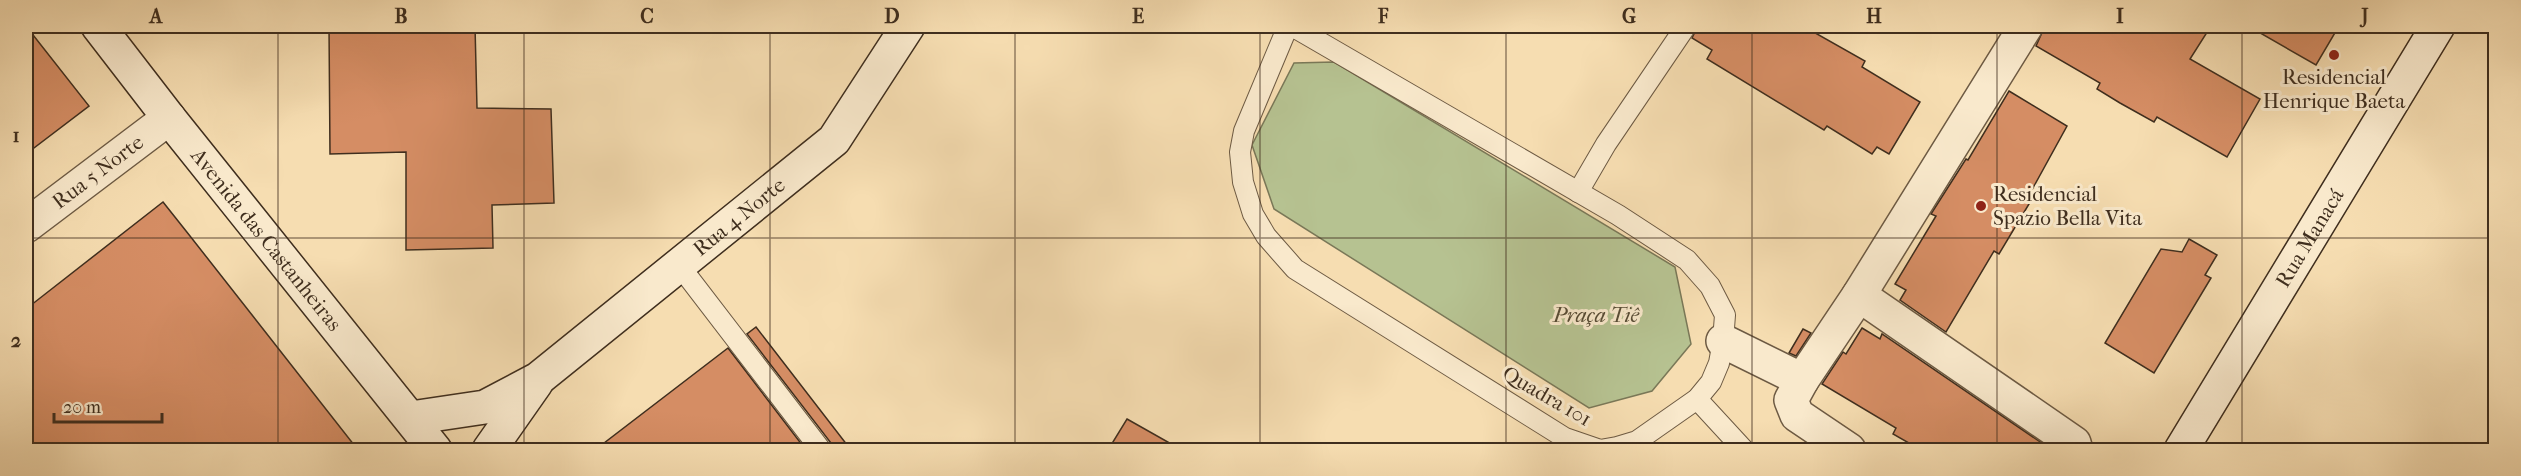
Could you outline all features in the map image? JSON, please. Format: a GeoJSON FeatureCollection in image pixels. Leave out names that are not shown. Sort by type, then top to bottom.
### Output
{"type":"FeatureCollection","features":[{"type":"Feature","properties":{"kind":"street","name":"Avenida das Castanheiras"},"geometry":{"type":"LineString","coordinates":[[98,26],[435,450]]}},
{"type":"Feature","properties":{"kind":"street","name":"Rua 4 Norte"},"geometry":{"type":"LineString","coordinates":[[411,418],[485,407],[538,379],[834,140],[908,26]]}},
{"type":"Feature","properties":{"kind":"street"},"geometry":{"type":"LineString","coordinates":[[1849,450],[1797,415],[1791,400],[2026,26]]}},
{"type":"Feature","properties":{"kind":"street","name":"Rua Manacá"},"geometry":{"type":"LineString","coordinates":[[2181,450],[2438,26]]}},
{"type":"Feature","properties":{"kind":"street","name":"Rua 5 Norte"},"geometry":{"type":"LineString","coordinates":[[26,226],[169,118]]}},
{"type":"Feature","properties":{"kind":"street"},"geometry":{"type":"LineString","coordinates":[[1859,295],[2074,443],[2076,450]]}},
{"type":"Feature","properties":{"kind":"street"},"geometry":{"type":"LineString","coordinates":[[1723,341],[1802,380]]}},
{"type":"Feature","properties":{"kind":"street","name":"Rua 4 Norte"},"geometry":{"type":"LineString","coordinates":[[489,450],[538,379]]}},
{"type":"Feature","properties":{"kind":"lane","name":"Quadra 101"},"geometry":{"type":"LineString","coordinates":[[1290,26],[1578,192],[1687,260],[1710,286],[1725,315],[1719,363],[1711,382],[1697,399],[1642,446],[1600,450],[1565,438],[1294,269],[1266,236],[1253,214],[1243,182],[1240,152],[1244,131],[1290,26]]}},
{"type":"Feature","properties":{"kind":"lane"},"geometry":{"type":"LineString","coordinates":[[1578,192],[1606,144],[1686,26]]}},
{"type":"Feature","properties":{"kind":"lane"},"geometry":{"type":"LineString","coordinates":[[679,265],[821,450]]}},
{"type":"Feature","properties":{"kind":"lane"},"geometry":{"type":"LineString","coordinates":[[1697,399],[1744,450]]}},
{"type":"Feature","properties":{"kind":"green space","name":"Praça Tiê"},"geometry":{"type":"Polygon","coordinates":[[[1334,62],[1675,267],[1691,344],[1652,391],[1589,408],[1274,209],[1252,145],[1294,63],[1334,62]]]}},
{"type":"Feature","properties":{"kind":"building"},"geometry":{"type":"Polygon","coordinates":[[[26,26],[89,106],[26,154],[26,26]]]}},
{"type":"Feature","properties":{"kind":"building"},"geometry":{"type":"Polygon","coordinates":[[[329,26],[475,26],[477,108],[551,109],[554,203],[492,205],[493,248],[406,250],[406,152],[330,154],[329,26]]]}},
{"type":"Feature","properties":{"kind":"building"},"geometry":{"type":"Polygon","coordinates":[[[1698,26],[1803,26],[1865,61],[1862,67],[1920,102],[1889,154],[1877,147],[1872,154],[1827,126],[1824,130],[1707,59],[1712,50],[1692,38],[1698,26]]]}},
{"type":"Feature","properties":{"kind":"building","name":"Residencial Spazio Bella Vita"},"geometry":{"type":"Polygon","coordinates":[[[2045,26],[2211,26],[2190,59],[2260,99],[2227,157],[2157,117],[2154,122],[2120,103],[2097,89],[2100,83],[2036,46],[2045,26]]]}},
{"type":"Feature","properties":{"kind":"building"},"geometry":{"type":"Polygon","coordinates":[[[2248,26],[2339,26],[2316,65],[2248,26]]]}},
{"type":"Feature","properties":{"kind":"building","name":"Residencial Spazio Bella Vita"},"geometry":{"type":"Polygon","coordinates":[[[2009,91],[2067,126],[2028,197],[2032,199],[1999,254],[1994,251],[1946,332],[1900,300],[1906,290],[1895,284],[1936,216],[1931,214],[1966,159],[1968,160],[2009,91]]]}},
{"type":"Feature","properties":{"kind":"building"},"geometry":{"type":"Polygon","coordinates":[[[163,202],[358,450],[26,450],[26,309],[163,202]]]}},
{"type":"Feature","properties":{"kind":"building"},"geometry":{"type":"Polygon","coordinates":[[[2189,239],[2217,255],[2205,275],[2211,278],[2154,373],[2105,343],[2161,249],[2182,252],[2189,239]]]}},
{"type":"Feature","properties":{"kind":"building"},"geometry":{"type":"Polygon","coordinates":[[[756,327],[851,450],[833,450],[831,443],[747,334],[756,327]]]}},
{"type":"Feature","properties":{"kind":"building"},"geometry":{"type":"Polygon","coordinates":[[[1862,328],[1880,339],[1882,334],[2052,450],[1921,450],[1893,434],[1896,428],[1822,384],[1843,352],[1846,354],[1862,328]]]}},
{"type":"Feature","properties":{"kind":"building"},"geometry":{"type":"Polygon","coordinates":[[[1803,329],[1811,333],[1796,356],[1789,353],[1803,329]]]}},
{"type":"Feature","properties":{"kind":"building"},"geometry":{"type":"Polygon","coordinates":[[[728,348],[806,450],[595,450],[728,348]]]}},
{"type":"Feature","properties":{"kind":"building"},"geometry":{"type":"Polygon","coordinates":[[[1127,419],[1182,450],[1108,450],[1127,419]]]}},
{"type":"Feature","properties":{"kind":"place","name":"Residencial Henrique Baeta"},"geometry":{"type":"Point","coordinates":[2334,55]}},
{"type":"Feature","properties":{"kind":"place","name":"Residencial Spazio Bella Vita"},"geometry":{"type":"Point","coordinates":[1981,206]}}]}
